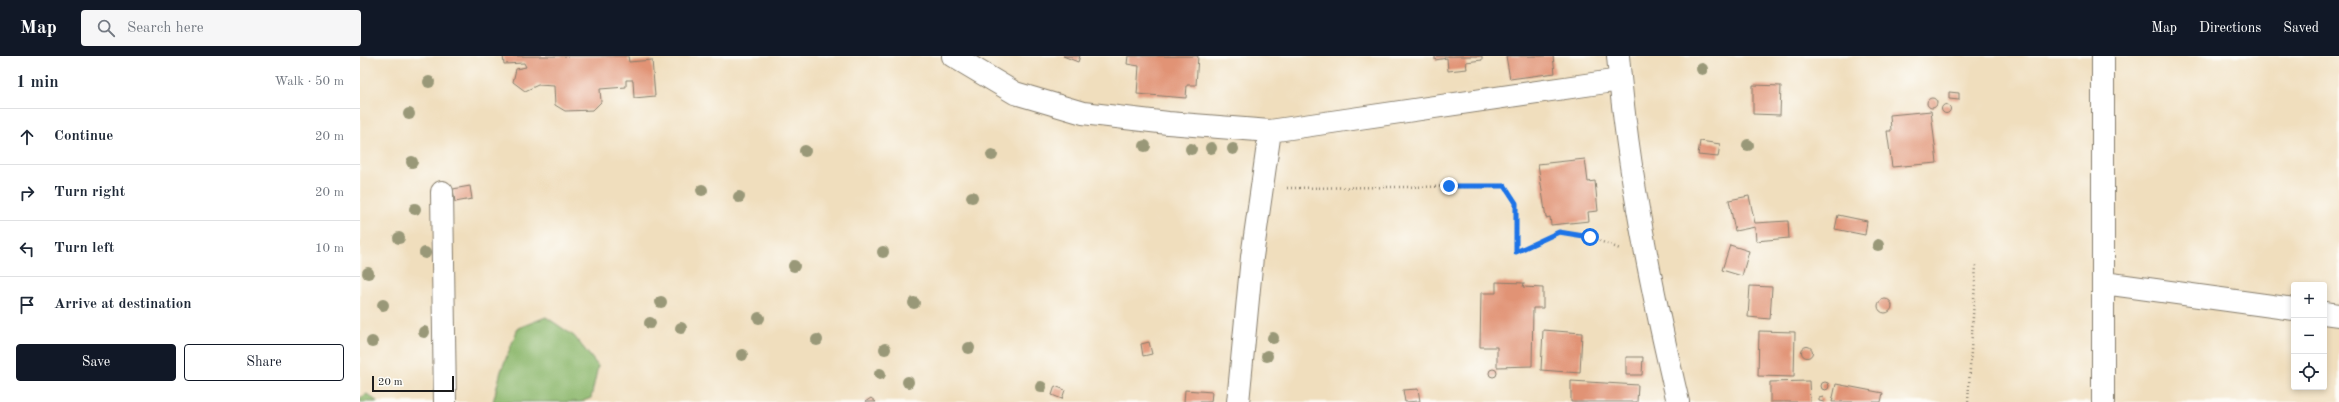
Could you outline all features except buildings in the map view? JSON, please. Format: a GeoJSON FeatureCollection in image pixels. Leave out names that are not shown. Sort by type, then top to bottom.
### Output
{"type":"FeatureCollection","features":[{"type":"Feature","properties":{"kind":"street"},"geometry":{"type":"LineString","coordinates":[[953,56],[1015,93],[1083,113],[1168,123],[1270,131],[1620,80]]}},
{"type":"Feature","properties":{"kind":"street"},"geometry":{"type":"LineString","coordinates":[[1618,56],[1633,189],[1646,260],[1678,402]]}},
{"type":"Feature","properties":{"kind":"street"},"geometry":{"type":"LineString","coordinates":[[2103,56],[2103,402]]}},
{"type":"Feature","properties":{"kind":"street"},"geometry":{"type":"LineString","coordinates":[[1238,402],[1260,197],[1270,131]]}},
{"type":"Feature","properties":{"kind":"street"},"geometry":{"type":"LineString","coordinates":[[442,192],[445,402]]}},
{"type":"Feature","properties":{"kind":"street"},"geometry":{"type":"LineString","coordinates":[[2104,283],[2291,309]]}},
{"type":"Feature","properties":{"kind":"street"},"geometry":{"type":"LineString","coordinates":[[2327,313],[2339,315]]}},
{"type":"Feature","properties":{"kind":"path"},"geometry":{"type":"LineString","coordinates":[[1260,197],[1290,187],[1505,186],[1516,203],[1516,252],[1559,232],[1590,237],[1646,260]]}},
{"type":"Feature","properties":{"kind":"path"},"geometry":{"type":"LineString","coordinates":[[1968,402],[1976,265]]}},
{"type":"Feature","properties":{"kind":"green space"},"geometry":{"type":"Polygon","coordinates":[[[546,317],[574,336],[598,366],[591,398],[581,402],[493,402],[501,371],[518,328],[546,317]]]}},
{"type":"Feature","properties":{"kind":"green space"},"geometry":{"type":"Polygon","coordinates":[[[367,394],[378,402],[360,402],[360,398],[367,394]]]}},
{"type":"Feature","properties":{"kind":"route"},"geometry":{"type":"LineString","coordinates":[[1449,186],[1505,186],[1516,203],[1516,252],[1559,232],[1590,237]]}}]}
